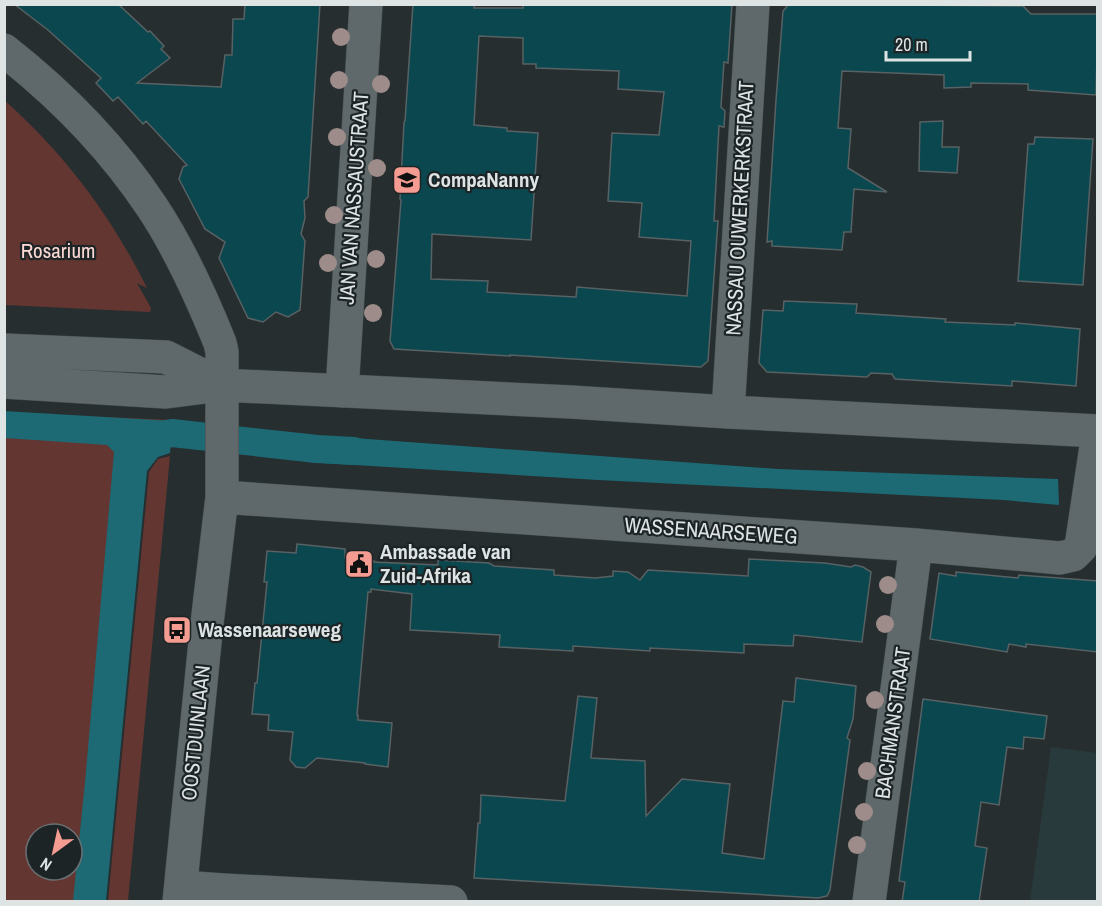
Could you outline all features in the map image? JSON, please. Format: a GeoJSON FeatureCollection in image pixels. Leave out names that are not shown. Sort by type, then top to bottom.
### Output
{"type":"FeatureCollection","features":[{"type":"Feature","properties":{"kind":"street","name":"JAN VAN NASSAUSTRAAT"},"geometry":{"type":"LineString","coordinates":[[342,391],[366,4]]}},
{"type":"Feature","properties":{"kind":"street","name":"NASSAU OUWERKERKSTRAAT"},"geometry":{"type":"LineString","coordinates":[[728,412],[753,4]]}},
{"type":"Feature","properties":{"kind":"street","name":"OOSTDUINLAAN"},"geometry":{"type":"LineString","coordinates":[[4,50],[46,85],[99,138],[152,207],[198,291],[222,352],[222,497],[180,894]]}},
{"type":"Feature","properties":{"kind":"street","name":"WASSENAARSEWEG"},"geometry":{"type":"LineString","coordinates":[[4,350],[166,357],[221,385]]}},
{"type":"Feature","properties":{"kind":"street","name":"WASSENAARSEWEG"},"geometry":{"type":"LineString","coordinates":[[4,382],[166,392],[221,385],[1098,432],[1081,547],[1073,555],[1060,558],[222,497]]}},
{"type":"Feature","properties":{"kind":"street","name":"BACHMANSTRAAT"},"geometry":{"type":"LineString","coordinates":[[869,902],[916,546]]}},
{"type":"Feature","properties":{"kind":"street"},"geometry":{"type":"LineString","coordinates":[[180,894],[224,890],[451,902]]}},
{"type":"Feature","properties":{"kind":"shaded area"},"geometry":{"type":"Polygon","coordinates":[[[1051,747],[1097,753],[1097,901],[1030,901],[1051,747]]]}},
{"type":"Feature","properties":{"kind":"green space","name":"Rosarium"},"geometry":{"type":"Polygon","coordinates":[[[5,101],[67,164],[102,211],[147,288],[137,283],[151,308],[150,312],[5,305],[5,101]]]}},
{"type":"Feature","properties":{"kind":"green space"},"geometry":{"type":"Polygon","coordinates":[[[5,413],[173,420],[171,448],[130,464],[88,901],[5,902],[5,413]]]}},
{"type":"Feature","properties":{"kind":"green space"},"geometry":{"type":"Polygon","coordinates":[[[170,456],[128,901],[108,901],[149,472],[158,459],[170,456]]]}},
{"type":"Feature","properties":{"kind":"water"},"geometry":{"type":"Polygon","coordinates":[[[4,411],[173,421],[170,453],[158,457],[147,471],[106,901],[73,901],[75,882],[84,882],[84,822],[81,822],[114,452],[107,445],[5,438],[4,411]]]}},
{"type":"Feature","properties":{"kind":"water"},"geometry":{"type":"Polygon","coordinates":[[[327,436],[778,469],[1058,479],[1059,505],[306,462],[327,436]]]}},
{"type":"Feature","properties":{"kind":"building"},"geometry":{"type":"Polygon","coordinates":[[[14,4],[118,4],[148,32],[150,31],[164,46],[161,49],[170,58],[137,83],[221,87],[225,55],[232,55],[233,19],[244,19],[245,4],[320,4],[308,197],[304,201],[305,218],[301,234],[305,241],[300,310],[288,317],[276,312],[263,322],[248,318],[219,258],[225,242],[205,229],[179,179],[183,167],[187,165],[146,121],[143,124],[118,97],[113,101],[96,83],[101,78],[48,30],[14,4]]]}},
{"type":"Feature","properties":{"kind":"building"},"geometry":{"type":"Polygon","coordinates":[[[413,4],[474,4],[474,8],[523,8],[523,4],[732,4],[728,63],[724,62],[721,107],[725,111],[724,127],[719,126],[714,221],[718,221],[708,361],[701,367],[394,349],[390,341],[413,4]],[[479,36],[474,125],[507,128],[507,131],[538,133],[531,240],[432,234],[431,279],[488,281],[487,292],[576,297],[577,287],[687,296],[691,241],[639,237],[642,203],[608,201],[612,133],[659,135],[664,92],[618,89],[619,71],[536,68],[536,64],[523,64],[523,38],[479,36]]]}},
{"type":"Feature","properties":{"kind":"building"},"geometry":{"type":"Polygon","coordinates":[[[789,4],[1023,6],[1031,14],[1098,14],[1096,95],[1028,90],[1028,84],[971,83],[971,87],[944,88],[944,75],[842,71],[838,128],[851,129],[848,168],[887,192],[854,189],[851,232],[844,232],[842,250],[772,246],[772,241],[767,242],[776,100],[783,11],[789,4]]]}},
{"type":"Feature","properties":{"kind":"building"},"geometry":{"type":"Polygon","coordinates":[[[943,121],[942,147],[959,147],[957,173],[919,171],[920,122],[943,121]]]}},
{"type":"Feature","properties":{"kind":"building"},"geometry":{"type":"Polygon","coordinates":[[[1035,137],[1093,139],[1083,285],[1018,281],[1028,144],[1034,144],[1035,137]]]}},
{"type":"Feature","properties":{"kind":"building"},"geometry":{"type":"Polygon","coordinates":[[[784,301],[857,304],[856,313],[946,319],[945,322],[1015,325],[1015,323],[1080,329],[1076,386],[1012,381],[1012,386],[895,379],[892,374],[871,373],[867,377],[767,372],[759,363],[763,310],[783,311],[784,301]]]}},
{"type":"Feature","properties":{"kind":"building"},"geometry":{"type":"Polygon","coordinates":[[[297,544],[345,549],[345,558],[373,562],[438,565],[438,560],[489,563],[494,566],[554,570],[554,575],[595,578],[613,576],[613,571],[628,572],[640,580],[648,570],[748,576],[749,559],[825,563],[851,567],[855,565],[871,572],[862,642],[794,635],[793,646],[744,644],[744,653],[650,648],[650,651],[573,646],[573,651],[499,647],[500,635],[410,630],[412,594],[371,589],[371,592],[368,592],[357,715],[358,720],[392,723],[388,767],[317,758],[305,768],[296,767],[290,760],[293,732],[268,730],[269,715],[252,714],[267,582],[264,582],[267,551],[296,553],[297,544]]]}},
{"type":"Feature","properties":{"kind":"building"},"geometry":{"type":"Polygon","coordinates":[[[956,572],[1018,578],[1019,575],[1098,581],[1098,652],[1009,644],[1007,652],[930,639],[939,573],[956,576],[956,572]]]}},
{"type":"Feature","properties":{"kind":"building"},"geometry":{"type":"Polygon","coordinates":[[[796,678],[856,686],[853,719],[847,738],[850,740],[830,890],[827,896],[818,898],[474,878],[481,795],[565,801],[578,696],[597,698],[591,758],[645,761],[646,816],[682,779],[730,784],[722,853],[764,859],[783,701],[794,702],[796,678]]]}},
{"type":"Feature","properties":{"kind":"building"},"geometry":{"type":"Polygon","coordinates":[[[923,699],[1047,716],[1044,739],[1024,737],[1023,749],[1007,747],[999,805],[981,802],[975,846],[987,848],[979,902],[902,902],[905,882],[899,881],[923,699]]]}},
{"type":"Feature","properties":{"kind":"waterway"},"geometry":{"type":"LineString","coordinates":[[135,440],[172,433],[354,451]]}},
{"type":"Feature","properties":{"kind":"place","name":"CompaNanny"},"geometry":{"type":"Point","coordinates":[407,180]}},
{"type":"Feature","properties":{"kind":"place","name":"Ambassade van Zuid-Afrika"},"geometry":{"type":"Point","coordinates":[359,564]}},
{"type":"Feature","properties":{"kind":"place","name":"Wassenaarseweg"},"geometry":{"type":"Point","coordinates":[177,630]}}]}
